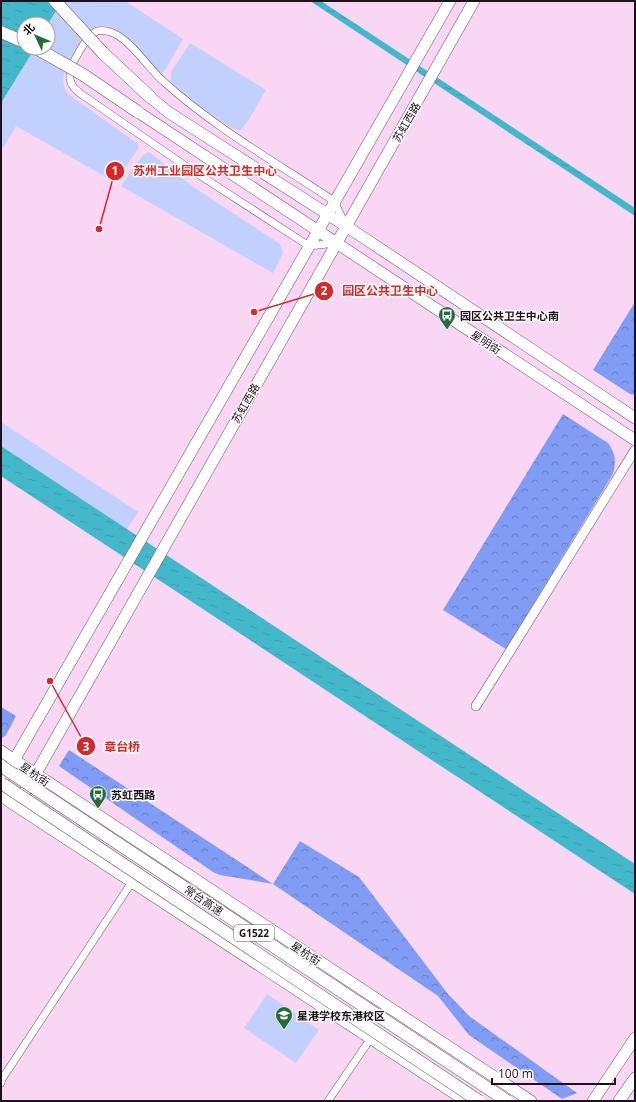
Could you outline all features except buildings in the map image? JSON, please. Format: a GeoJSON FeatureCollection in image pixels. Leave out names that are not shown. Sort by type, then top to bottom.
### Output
{"type":"FeatureCollection","features":[{"type":"Feature","properties":{"kind":"highway"},"geometry":{"type":"LineString","coordinates":[[55,1],[102,52],[150,97]]}},
{"type":"Feature","properties":{"kind":"highway"},"geometry":{"type":"LineString","coordinates":[[66,1],[79,22],[102,52]]}},
{"type":"Feature","properties":{"kind":"highway"},"geometry":{"type":"LineString","coordinates":[[1,32],[16,39]]}},
{"type":"Feature","properties":{"kind":"highway"},"geometry":{"type":"LineString","coordinates":[[50,56],[82,74],[138,112]]}},
{"type":"Feature","properties":{"kind":"highway","name":"常台高速"},"geometry":{"type":"LineString","coordinates":[[1,766],[507,1101]]}},
{"type":"Feature","properties":{"kind":"highway","name":"常台高速"},"geometry":{"type":"LineString","coordinates":[[1,783],[479,1101]]}},
{"type":"Feature","properties":{"kind":"main road","name":"苏虹西路"},"geometry":{"type":"LineString","coordinates":[[1,783],[318,231],[326,214],[450,1]]}},
{"type":"Feature","properties":{"kind":"main road","name":"苏虹西路"},"geometry":{"type":"LineString","coordinates":[[16,806],[36,775],[474,1]]}},
{"type":"Feature","properties":{"kind":"main road","name":"星明街"},"geometry":{"type":"LineString","coordinates":[[150,97],[168,112],[346,226],[635,418]]}},
{"type":"Feature","properties":{"kind":"main road","name":"星明街"},"geometry":{"type":"LineString","coordinates":[[138,112],[635,440]]}},
{"type":"Feature","properties":{"kind":"main road","name":"星杭街"},"geometry":{"type":"LineString","coordinates":[[1,751],[531,1101]]}},
{"type":"Feature","properties":{"kind":"main road"},"geometry":{"type":"LineString","coordinates":[[1,796],[466,1101]]}},
{"type":"Feature","properties":{"kind":"main road"},"geometry":{"type":"LineString","coordinates":[[593,1101],[635,1038]]}},
{"type":"Feature","properties":{"kind":"main road"},"geometry":{"type":"LineString","coordinates":[[620,1101],[635,1078]]}},
{"type":"Feature","properties":{"kind":"street"},"geometry":{"type":"LineString","coordinates":[[336,243],[309,246],[184,165],[77,91],[70,81],[70,70],[86,42],[97,31],[106,30],[117,34],[163,82],[196,108],[334,201],[346,226]]}},
{"type":"Feature","properties":{"kind":"street"},"geometry":{"type":"LineString","coordinates":[[476,706],[635,450]]}},
{"type":"Feature","properties":{"kind":"street"},"geometry":{"type":"LineString","coordinates":[[1,1083],[2,1079],[132,882]]}},
{"type":"Feature","properties":{"kind":"street"},"geometry":{"type":"LineString","coordinates":[[328,1101],[371,1038]]}},
{"type":"Feature","properties":{"kind":"shaded area"},"geometry":{"type":"Polygon","coordinates":[[[62,1],[125,1],[183,39],[165,70],[161,73],[154,68],[119,32],[109,27],[100,26],[91,30],[81,43],[66,69],[63,82],[68,94],[138,144],[138,149],[115,182],[16,126],[1,151],[1,103],[30,56],[56,56],[56,16],[53,16],[62,1]]]}},
{"type":"Feature","properties":{"kind":"shaded area"},"geometry":{"type":"Polygon","coordinates":[[[190,43],[266,90],[241,130],[228,126],[219,120],[171,82],[171,72],[190,43]]]}},
{"type":"Feature","properties":{"kind":"shaded area"},"geometry":{"type":"Polygon","coordinates":[[[149,152],[195,188],[280,244],[283,253],[273,273],[121,186],[143,155],[149,152]]]}},
{"type":"Feature","properties":{"kind":"shaded area"},"geometry":{"type":"Polygon","coordinates":[[[1,422],[138,512],[127,529],[1,446],[1,422]]]}},
{"type":"Feature","properties":{"kind":"shaded area"},"geometry":{"type":"Polygon","coordinates":[[[267,994],[319,1030],[296,1063],[244,1028],[267,994]]]}},
{"type":"Feature","properties":{"kind":"green space"},"geometry":{"type":"Polygon","coordinates":[[[635,302],[635,395],[630,394],[593,370],[635,302]]]}},
{"type":"Feature","properties":{"kind":"green space"},"geometry":{"type":"Polygon","coordinates":[[[563,414],[608,443],[613,451],[615,466],[613,474],[506,649],[443,610],[563,414]]]}},
{"type":"Feature","properties":{"kind":"green space"},"geometry":{"type":"Polygon","coordinates":[[[1,707],[16,716],[6,735],[1,739],[1,707]]]}},
{"type":"Feature","properties":{"kind":"green space"},"geometry":{"type":"Polygon","coordinates":[[[69,750],[273,884],[220,875],[213,872],[59,766],[69,750]]]}},
{"type":"Feature","properties":{"kind":"green space"},"geometry":{"type":"Polygon","coordinates":[[[300,841],[359,877],[448,994],[469,1016],[577,1093],[562,1099],[469,1035],[438,996],[273,884],[300,841]]]}},
{"type":"Feature","properties":{"kind":"water"},"geometry":{"type":"Polygon","coordinates":[[[1,1],[62,1],[53,16],[16,16],[16,56],[30,56],[1,103],[1,1]]]}},
{"type":"Feature","properties":{"kind":"water"},"geometry":{"type":"Polygon","coordinates":[[[310,1],[321,1],[635,208],[635,216],[310,1]]]}},
{"type":"Feature","properties":{"kind":"water"},"geometry":{"type":"Polygon","coordinates":[[[1,446],[635,864],[635,894],[1,476],[1,446]]]}},
{"type":"Feature","properties":{"kind":"place","name":"苏州工业园区公共卫生中心"},"geometry":{"type":"Point","coordinates":[99,229]}},
{"type":"Feature","properties":{"kind":"place","name":"园区公共卫生中心"},"geometry":{"type":"Point","coordinates":[254,312]}},
{"type":"Feature","properties":{"kind":"place","name":"园区公共卫生中心南"},"geometry":{"type":"Point","coordinates":[447,330]}},
{"type":"Feature","properties":{"kind":"place","name":"章台桥"},"geometry":{"type":"Point","coordinates":[50,681]}},
{"type":"Feature","properties":{"kind":"place","name":"苏虹西路"},"geometry":{"type":"Point","coordinates":[98,809]}},
{"type":"Feature","properties":{"kind":"place","name":"星港学校东港校区"},"geometry":{"type":"Point","coordinates":[284,1030]}}]}
